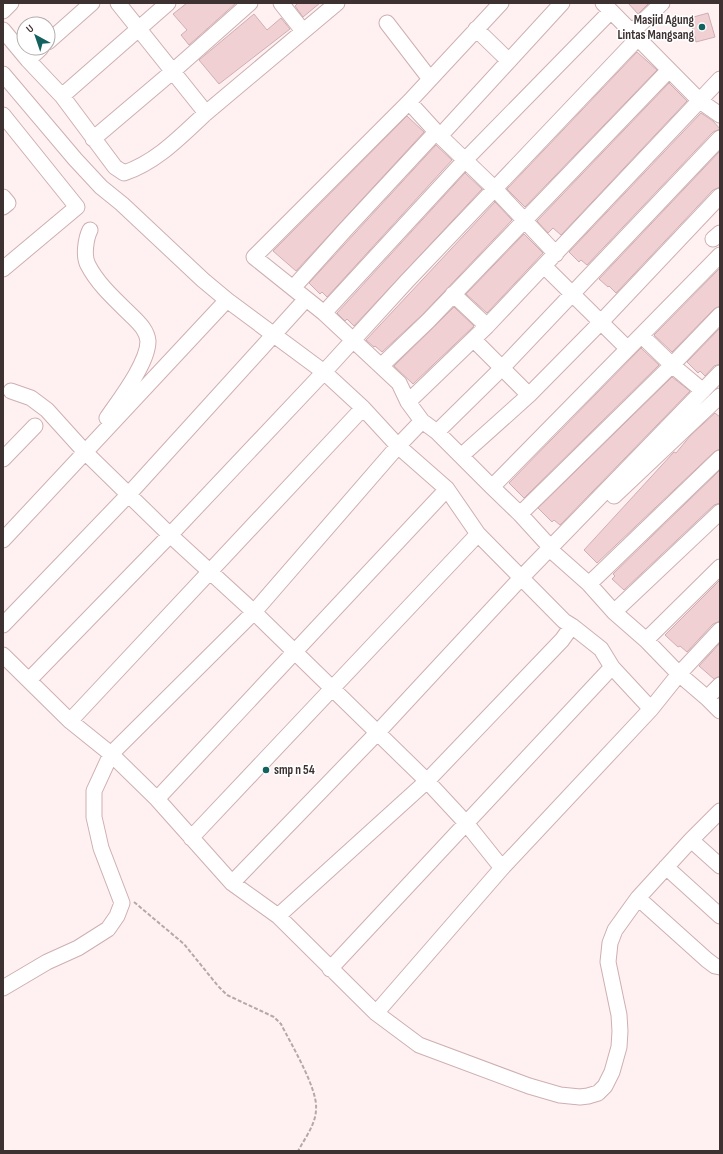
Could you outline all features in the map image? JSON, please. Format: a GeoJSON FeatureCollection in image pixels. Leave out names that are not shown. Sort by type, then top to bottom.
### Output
{"type":"FeatureCollection","features":[{"type":"Feature","properties":{"kind":"street"},"geometry":{"type":"LineString","coordinates":[[3,11],[11,3]]}},
{"type":"Feature","properties":{"kind":"street"},"geometry":{"type":"LineString","coordinates":[[56,35],[92,3]]}},
{"type":"Feature","properties":{"kind":"street"},"geometry":{"type":"LineString","coordinates":[[118,3],[206,113]]}},
{"type":"Feature","properties":{"kind":"street"},"geometry":{"type":"LineString","coordinates":[[62,96],[168,3]]}},
{"type":"Feature","properties":{"kind":"street"},"geometry":{"type":"LineString","coordinates":[[93,139],[250,3]]}},
{"type":"Feature","properties":{"kind":"street"},"geometry":{"type":"LineString","coordinates":[[281,3],[303,31]]}},
{"type":"Feature","properties":{"kind":"street"},"geometry":{"type":"LineString","coordinates":[[3,30],[28,60],[62,96],[115,167],[124,173],[138,168],[164,152],[206,113],[337,3]]}},
{"type":"Feature","properties":{"kind":"street"},"geometry":{"type":"LineString","coordinates":[[501,3],[409,102],[254,257],[324,313],[399,383],[408,402],[422,421],[438,432],[520,514],[553,550],[590,584],[614,612],[646,640],[679,674],[720,711]]}},
{"type":"Feature","properties":{"kind":"street"},"geometry":{"type":"LineString","coordinates":[[293,288],[345,230],[562,3]]}},
{"type":"Feature","properties":{"kind":"street"},"geometry":{"type":"LineString","coordinates":[[29,680],[170,535],[324,372],[352,339],[495,189],[635,35],[662,3]]}},
{"type":"Feature","properties":{"kind":"street"},"geometry":{"type":"LineString","coordinates":[[324,313],[607,6],[700,101],[720,116]]}},
{"type":"Feature","properties":{"kind":"street"},"geometry":{"type":"LineString","coordinates":[[387,23],[430,78]]}},
{"type":"Feature","properties":{"kind":"street"},"geometry":{"type":"LineString","coordinates":[[476,30],[508,61]]}},
{"type":"Feature","properties":{"kind":"street"},"geometry":{"type":"LineString","coordinates":[[28,60],[32,56]]}},
{"type":"Feature","properties":{"kind":"street"},"geometry":{"type":"LineString","coordinates":[[381,366],[428,321],[669,70]]}},
{"type":"Feature","properties":{"kind":"street"},"geometry":{"type":"LineString","coordinates":[[3,74],[75,159],[101,187],[131,212],[203,280],[227,300],[324,372],[363,408],[398,446],[447,489],[478,534],[564,621],[601,649],[612,667],[651,709]]}},
{"type":"Feature","properties":{"kind":"street"},"geometry":{"type":"LineString","coordinates":[[408,402],[488,326],[720,79]]}},
{"type":"Feature","properties":{"kind":"street"},"geometry":{"type":"LineString","coordinates":[[409,102],[438,134],[495,189],[556,254]]}},
{"type":"Feature","properties":{"kind":"street"},"geometry":{"type":"LineString","coordinates":[[3,115],[77,207],[3,269]]}},
{"type":"Feature","properties":{"kind":"street"},"geometry":{"type":"LineString","coordinates":[[438,432],[573,294],[720,138]]}},
{"type":"Feature","properties":{"kind":"street"},"geometry":{"type":"LineString","coordinates":[[461,456],[529,395],[601,322],[720,196]]}},
{"type":"Feature","properties":{"kind":"street"},"geometry":{"type":"LineString","coordinates":[[3,197],[8,203],[3,207]]}},
{"type":"Feature","properties":{"kind":"street"},"geometry":{"type":"LineString","coordinates":[[90,230],[87,235],[86,246],[87,264],[97,280],[144,328],[148,341],[144,362],[106,420],[100,438]]}},
{"type":"Feature","properties":{"kind":"street"},"geometry":{"type":"LineString","coordinates":[[492,487],[720,255]]}},
{"type":"Feature","properties":{"kind":"street"},"geometry":{"type":"LineString","coordinates":[[544,266],[628,349]]}},
{"type":"Feature","properties":{"kind":"street"},"geometry":{"type":"LineString","coordinates":[[453,294],[488,326]]}},
{"type":"Feature","properties":{"kind":"street"},"geometry":{"type":"LineString","coordinates":[[3,625],[129,494],[306,299]]}},
{"type":"Feature","properties":{"kind":"street"},"geometry":{"type":"LineString","coordinates":[[3,540],[85,452],[100,438],[227,300]]}},
{"type":"Feature","properties":{"kind":"street"},"geometry":{"type":"LineString","coordinates":[[520,514],[672,365],[720,315]]}},
{"type":"Feature","properties":{"kind":"street"},"geometry":{"type":"LineString","coordinates":[[642,336],[672,365],[703,391]]}},
{"type":"Feature","properties":{"kind":"street"},"geometry":{"type":"LineString","coordinates":[[474,340],[529,395]]}},
{"type":"Feature","properties":{"kind":"street"},"geometry":{"type":"LineString","coordinates":[[553,550],[720,373]]}},
{"type":"Feature","properties":{"kind":"street"},"geometry":{"type":"LineString","coordinates":[[11,391],[31,398],[47,410],[85,452],[170,535],[254,612],[427,780],[502,868]]}},
{"type":"Feature","properties":{"kind":"street"},"geometry":{"type":"LineString","coordinates":[[232,883],[378,732],[521,578],[717,405]]}},
{"type":"Feature","properties":{"kind":"street"},"geometry":{"type":"LineString","coordinates":[[70,721],[363,408]]}},
{"type":"Feature","properties":{"kind":"street"},"geometry":{"type":"LineString","coordinates":[[3,988],[47,962],[78,948],[108,929],[117,916],[122,903],[101,848],[94,817],[94,791],[111,754],[254,612],[398,446],[422,421]]}},
{"type":"Feature","properties":{"kind":"street"},"geometry":{"type":"LineString","coordinates":[[3,459],[35,426]]}},
{"type":"Feature","properties":{"kind":"street"},"geometry":{"type":"LineString","coordinates":[[590,584],[720,458]]}},
{"type":"Feature","properties":{"kind":"street"},"geometry":{"type":"LineString","coordinates":[[156,799],[447,489]]}},
{"type":"Feature","properties":{"kind":"street"},"geometry":{"type":"LineString","coordinates":[[614,612],[720,512]]}},
{"type":"Feature","properties":{"kind":"street"},"geometry":{"type":"LineString","coordinates":[[191,838],[478,534]]}},
{"type":"Feature","properties":{"kind":"street"},"geometry":{"type":"LineString","coordinates":[[646,640],[720,567]]}},
{"type":"Feature","properties":{"kind":"street"},"geometry":{"type":"LineString","coordinates":[[278,916],[427,780],[562,640],[572,626]]}},
{"type":"Feature","properties":{"kind":"street"},"geometry":{"type":"LineString","coordinates":[[376,1013],[502,868],[651,709],[679,674],[720,630]]}},
{"type":"Feature","properties":{"kind":"street"},"geometry":{"type":"LineString","coordinates":[[3,655],[70,721],[111,754],[156,799],[232,883],[278,916],[376,1013],[419,1045],[529,1086],[566,1095],[580,1097],[598,1093],[605,1086],[612,1072],[619,1048],[620,1031],[619,1015],[608,962],[608,950],[615,930],[638,898],[691,840],[720,811]]}},
{"type":"Feature","properties":{"kind":"street"},"geometry":{"type":"LineString","coordinates":[[330,969],[612,667]]}},
{"type":"Feature","properties":{"kind":"street"},"geometry":{"type":"LineString","coordinates":[[707,698],[720,685]]}},
{"type":"Feature","properties":{"kind":"street"},"geometry":{"type":"LineString","coordinates":[[691,840],[720,866]]}},
{"type":"Feature","properties":{"kind":"street"},"geometry":{"type":"LineString","coordinates":[[666,867],[720,916]]}},
{"type":"Feature","properties":{"kind":"street"},"geometry":{"type":"LineString","coordinates":[[638,898],[707,960],[715,966],[720,967]]}},
{"type":"Feature","properties":{"kind":"path"},"geometry":{"type":"LineString","coordinates":[[133,901],[184,944],[227,995],[274,1017],[281,1024],[312,1086],[316,1109],[312,1125],[298,1151]]}},
{"type":"Feature","properties":{"kind":"building"},"geometry":{"type":"Polygon","coordinates":[[[187,3],[236,3],[189,45],[181,35],[187,30],[173,14],[187,3]]]}},
{"type":"Feature","properties":{"kind":"building"},"geometry":{"type":"Polygon","coordinates":[[[298,3],[320,3],[303,17],[295,6],[298,3]]]}},
{"type":"Feature","properties":{"kind":"building"},"geometry":{"type":"Polygon","coordinates":[[[628,3],[649,3],[638,14],[628,3]]]}},
{"type":"Feature","properties":{"kind":"building"},"geometry":{"type":"Polygon","coordinates":[[[708,13],[715,37],[696,42],[690,18],[708,13]]]}},
{"type":"Feature","properties":{"kind":"building"},"geometry":{"type":"Polygon","coordinates":[[[254,14],[267,30],[281,18],[290,29],[219,84],[199,60],[254,14]]]}},
{"type":"Feature","properties":{"kind":"building"},"geometry":{"type":"Polygon","coordinates":[[[637,52],[657,70],[525,207],[507,189],[637,52]]]}},
{"type":"Feature","properties":{"kind":"building"},"geometry":{"type":"Polygon","coordinates":[[[669,83],[687,101],[561,235],[553,228],[548,233],[537,221],[669,83]]]}},
{"type":"Feature","properties":{"kind":"building"},"geometry":{"type":"Polygon","coordinates":[[[701,113],[713,121],[720,129],[713,132],[587,265],[581,260],[579,262],[569,252],[701,113]]]}},
{"type":"Feature","properties":{"kind":"building"},"geometry":{"type":"Polygon","coordinates":[[[407,116],[424,132],[296,271],[273,251],[407,116]]]}},
{"type":"Feature","properties":{"kind":"building"},"geometry":{"type":"Polygon","coordinates":[[[436,145],[452,160],[327,297],[322,292],[320,294],[309,283],[436,145]]]}},
{"type":"Feature","properties":{"kind":"building"},"geometry":{"type":"Polygon","coordinates":[[[720,151],[720,187],[713,190],[616,293],[609,286],[608,287],[599,279],[720,151]]]}},
{"type":"Feature","properties":{"kind":"building"},"geometry":{"type":"Polygon","coordinates":[[[465,173],[482,189],[354,326],[347,319],[345,321],[337,313],[465,173]]]}},
{"type":"Feature","properties":{"kind":"building"},"geometry":{"type":"Polygon","coordinates":[[[495,202],[512,220],[422,315],[382,352],[366,340],[495,202]]]}},
{"type":"Feature","properties":{"kind":"building"},"geometry":{"type":"Polygon","coordinates":[[[524,234],[543,253],[487,313],[466,294],[524,234]]]}},
{"type":"Feature","properties":{"kind":"building"},"geometry":{"type":"Polygon","coordinates":[[[720,268],[720,306],[714,309],[672,352],[654,335],[720,268]]]}},
{"type":"Feature","properties":{"kind":"building"},"geometry":{"type":"Polygon","coordinates":[[[454,307],[474,326],[413,384],[394,366],[454,307]]]}},
{"type":"Feature","properties":{"kind":"building"},"geometry":{"type":"Polygon","coordinates":[[[720,328],[720,364],[714,366],[705,376],[700,371],[698,373],[687,362],[720,328]]]}},
{"type":"Feature","properties":{"kind":"building"},"geometry":{"type":"Polygon","coordinates":[[[641,348],[659,365],[524,498],[509,483],[641,348]]]}},
{"type":"Feature","properties":{"kind":"building"},"geometry":{"type":"Polygon","coordinates":[[[672,377],[690,391],[560,525],[554,520],[552,522],[538,508],[672,377]]]}},
{"type":"Feature","properties":{"kind":"building"},"geometry":{"type":"Polygon","coordinates":[[[715,413],[720,417],[720,449],[714,452],[597,563],[584,550],[673,453],[676,453],[691,435],[715,413]]]}},
{"type":"Feature","properties":{"kind":"building"},"geometry":{"type":"Polygon","coordinates":[[[720,470],[720,503],[714,505],[624,590],[612,579],[615,576],[613,574],[720,470]]]}},
{"type":"Feature","properties":{"kind":"building"},"geometry":{"type":"Polygon","coordinates":[[[720,580],[720,621],[713,624],[687,652],[680,646],[678,647],[665,635],[720,580]]]}},
{"type":"Feature","properties":{"kind":"building"},"geometry":{"type":"Polygon","coordinates":[[[720,643],[720,676],[714,679],[699,666],[720,643]]]}},
{"type":"Feature","properties":{"kind":"place","name":"Masjid Agung Lintas Mangsang"},"geometry":{"type":"Point","coordinates":[702,27]}},
{"type":"Feature","properties":{"kind":"place","name":"smp n 54"},"geometry":{"type":"Point","coordinates":[266,770]}}]}
